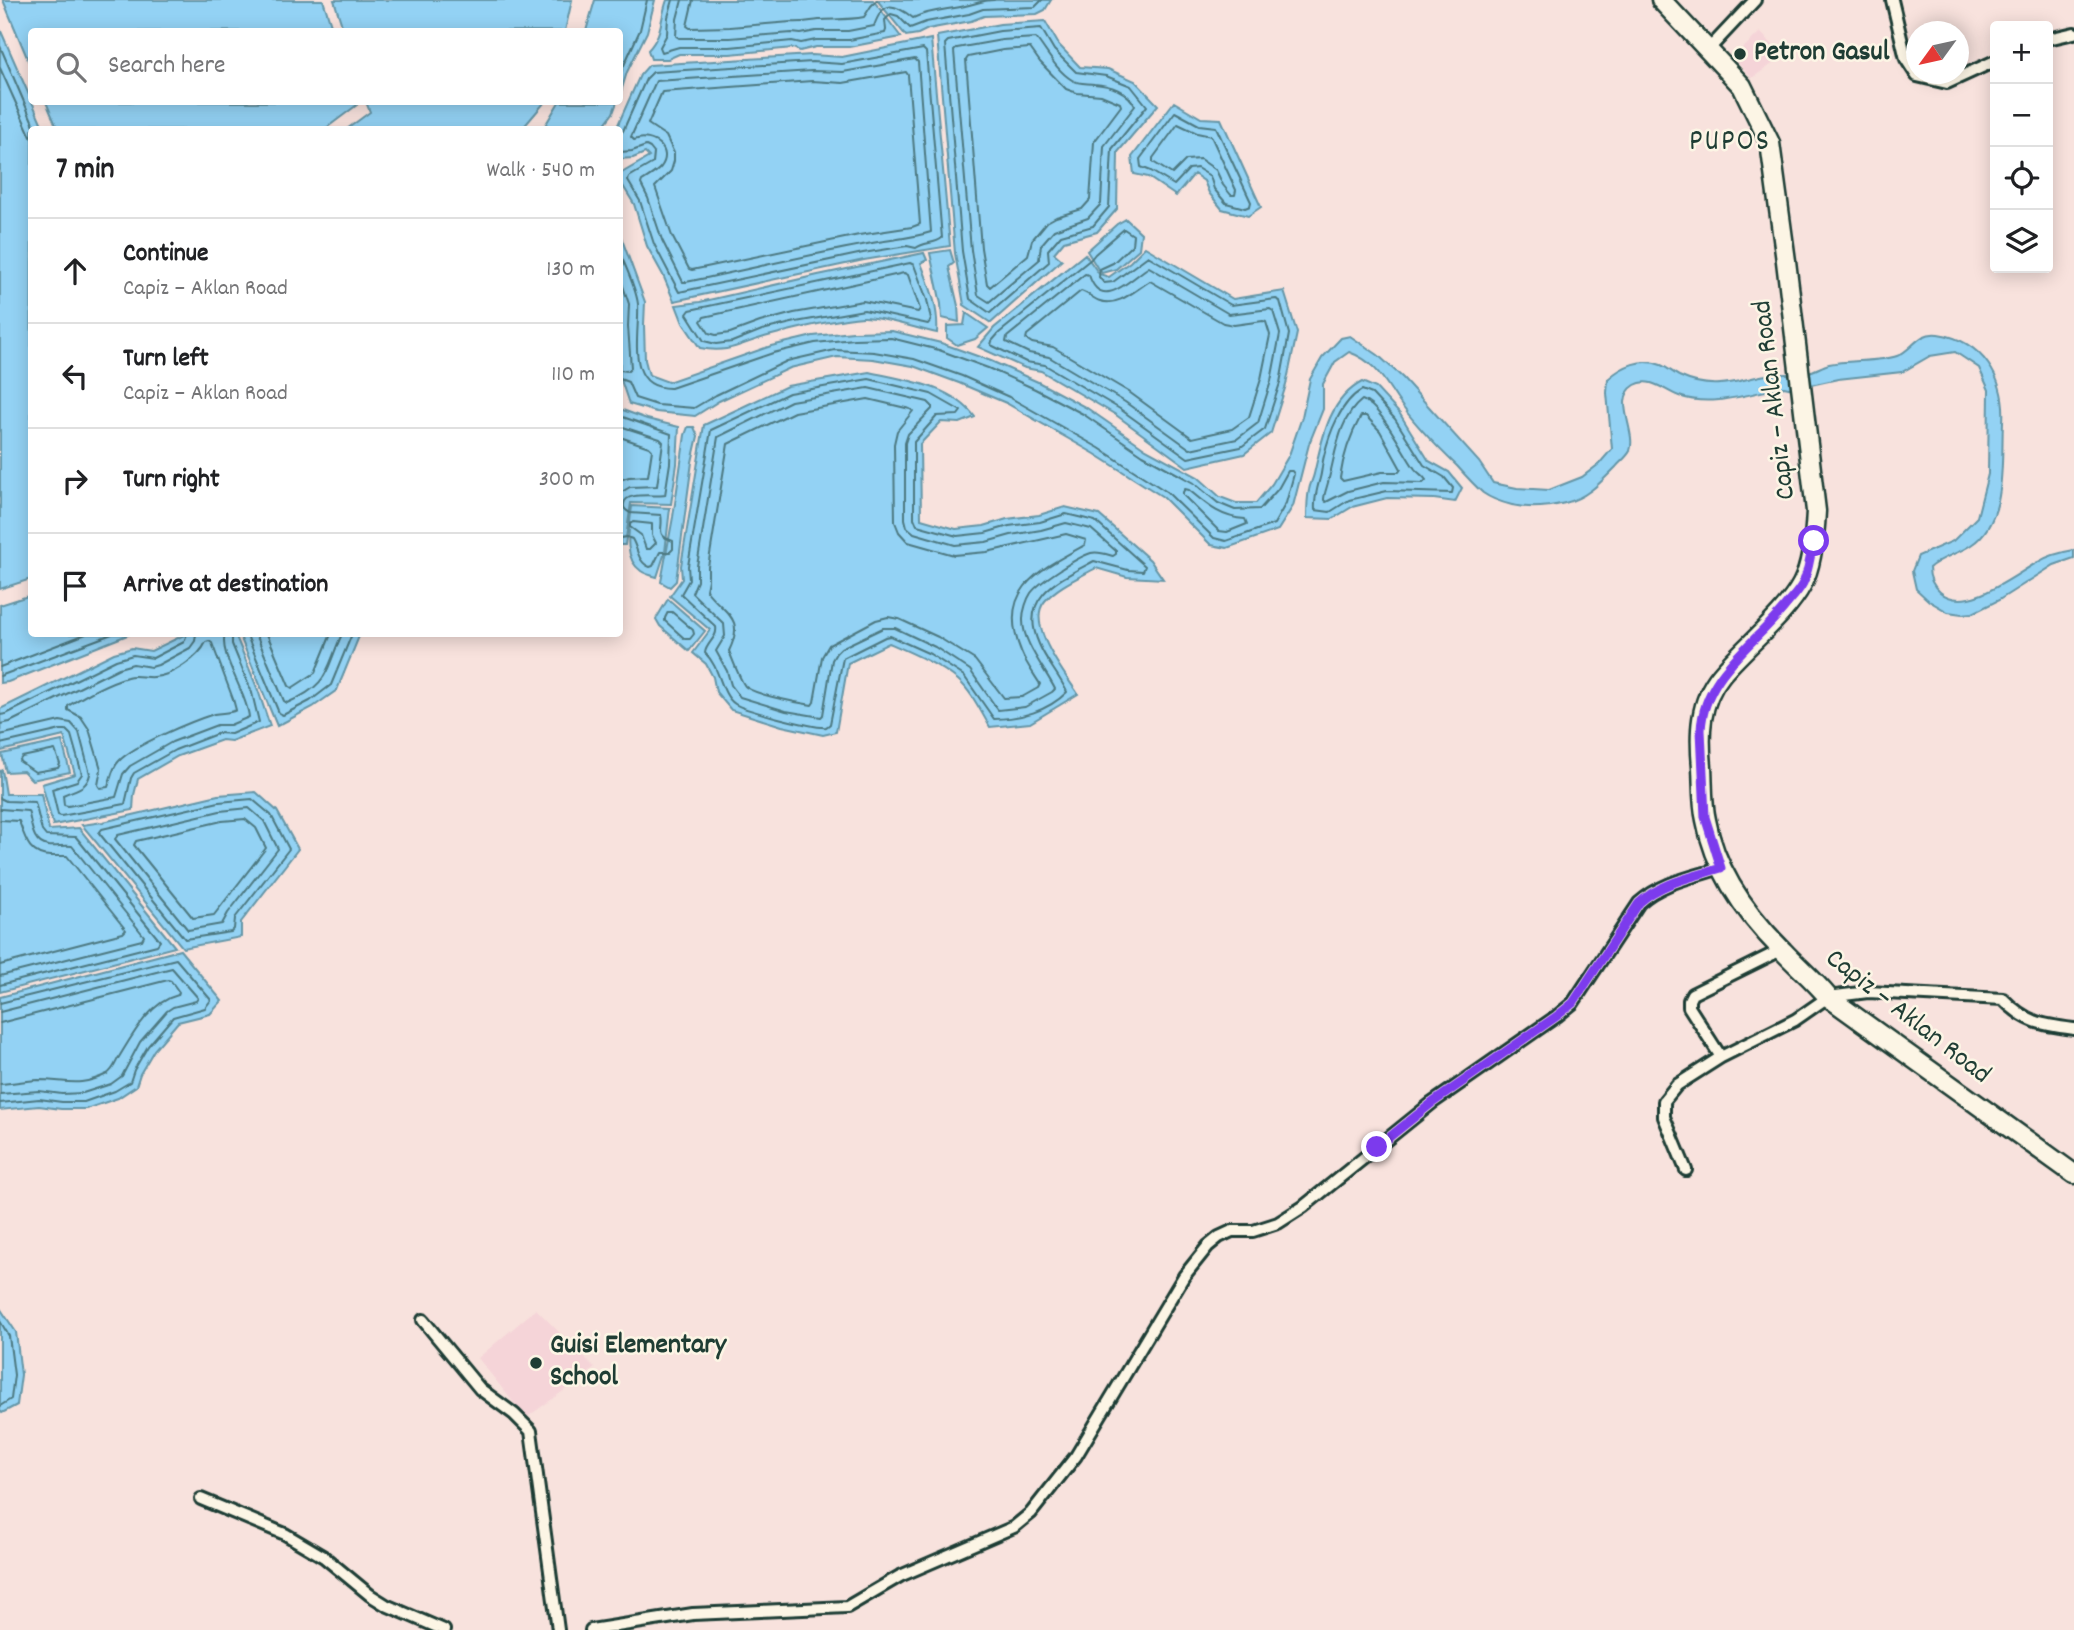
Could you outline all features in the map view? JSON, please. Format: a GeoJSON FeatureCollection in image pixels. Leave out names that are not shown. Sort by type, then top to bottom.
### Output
{"type":"FeatureCollection","features":[{"type":"Feature","properties":{"kind":"main road","name":"Capiz – Aklan Road"},"geometry":{"type":"LineString","coordinates":[[1661,0],[1742,86],[1770,143],[1816,511],[1814,541],[1803,583],[1780,612],[1720,676],[1706,700],[1702,715],[1701,757],[1705,817],[1721,868],[1728,884],[1781,950],[1819,985],[1828,997],[2074,1174]]}},
{"type":"Feature","properties":{"kind":"street"},"geometry":{"type":"LineString","coordinates":[[1708,50],[1755,0]]}},
{"type":"Feature","properties":{"kind":"street"},"geometry":{"type":"LineString","coordinates":[[1892,0],[1906,59],[1917,76],[1947,83],[1990,63]]}},
{"type":"Feature","properties":{"kind":"street"},"geometry":{"type":"LineString","coordinates":[[2053,38],[2074,33]]}},
{"type":"Feature","properties":{"kind":"street"},"geometry":{"type":"LineString","coordinates":[[591,1630],[693,1614],[847,1607],[900,1576],[1014,1527],[1031,1513],[1076,1456],[1184,1276],[1208,1246],[1232,1231],[1254,1231],[1278,1223],[1303,1207],[1432,1103],[1573,1003],[1639,903],[1650,893],[1669,884],[1721,868]]}},
{"type":"Feature","properties":{"kind":"street"},"geometry":{"type":"LineString","coordinates":[[1721,1057],[1689,1007],[1692,994],[1781,950]]}},
{"type":"Feature","properties":{"kind":"street"},"geometry":{"type":"LineString","coordinates":[[1686,1170],[1664,1117],[1664,1101],[1677,1085],[1721,1057],[1795,1020],[1828,997],[1868,992],[2004,999],[2016,1013],[2030,1021],[2074,1029]]}},
{"type":"Feature","properties":{"kind":"street"},"geometry":{"type":"LineString","coordinates":[[424,1320],[480,1389],[514,1414],[531,1431],[558,1630]]}},
{"type":"Feature","properties":{"kind":"street"},"geometry":{"type":"LineString","coordinates":[[201,1499],[285,1534],[324,1557],[378,1600],[444,1630]]}},
{"type":"Feature","properties":{"kind":"shaded area"},"geometry":{"type":"Polygon","coordinates":[[[1760,32],[1784,56],[1752,78],[1733,58],[1760,32]]]}},
{"type":"Feature","properties":{"kind":"shaded area","name":"Guisi Elementary School"},"geometry":{"type":"Polygon","coordinates":[[[536,1309],[595,1368],[526,1418],[478,1358],[536,1309]]]}},
{"type":"Feature","properties":{"kind":"water"},"geometry":{"type":"Polygon","coordinates":[[[3,0],[323,0],[332,28],[28,28],[28,60],[3,0]]]}},
{"type":"Feature","properties":{"kind":"water"},"geometry":{"type":"Polygon","coordinates":[[[334,0],[572,0],[566,28],[343,28],[334,0]]]}},
{"type":"Feature","properties":{"kind":"water"},"geometry":{"type":"Polygon","coordinates":[[[595,0],[655,0],[647,32],[623,85],[623,28],[587,28],[595,0]]]}},
{"type":"Feature","properties":{"kind":"water"},"geometry":{"type":"Polygon","coordinates":[[[667,0],[873,0],[901,37],[849,47],[679,54],[668,59],[651,59],[648,50],[659,32],[667,0]]]}},
{"type":"Feature","properties":{"kind":"water"},"geometry":{"type":"Polygon","coordinates":[[[877,0],[1051,0],[1045,10],[1037,14],[984,16],[906,36],[877,0]]]}},
{"type":"Feature","properties":{"kind":"water"},"geometry":{"type":"Polygon","coordinates":[[[1045,21],[1059,45],[1080,67],[1108,69],[1135,81],[1158,105],[1118,152],[1117,209],[1097,232],[1064,241],[1054,253],[1062,260],[991,323],[964,305],[955,253],[937,36],[1000,24],[1045,21]]]}},
{"type":"Feature","properties":{"kind":"water"},"geometry":{"type":"Polygon","coordinates":[[[0,29],[28,93],[28,105],[33,105],[43,126],[28,126],[28,580],[0,589],[0,29]]]}},
{"type":"Feature","properties":{"kind":"water"},"geometry":{"type":"Polygon","coordinates":[[[931,39],[950,246],[864,260],[674,301],[647,246],[634,204],[623,186],[623,172],[649,157],[645,153],[623,159],[623,126],[617,126],[640,75],[649,65],[812,55],[842,57],[931,39]]]}},
{"type":"Feature","properties":{"kind":"water"},"geometry":{"type":"Polygon","coordinates":[[[1174,102],[1201,118],[1221,119],[1261,207],[1248,216],[1222,209],[1209,193],[1204,181],[1194,174],[1176,196],[1148,177],[1134,174],[1132,157],[1174,102]]]}},
{"type":"Feature","properties":{"kind":"water"},"geometry":{"type":"Polygon","coordinates":[[[47,105],[357,105],[329,126],[56,126],[47,105]]]}},
{"type":"Feature","properties":{"kind":"water"},"geometry":{"type":"Polygon","coordinates":[[[367,105],[542,105],[525,126],[351,126],[370,112],[367,105]]]}},
{"type":"Feature","properties":{"kind":"water"},"geometry":{"type":"Polygon","coordinates":[[[557,105],[616,105],[603,126],[545,126],[557,105]]]}},
{"type":"Feature","properties":{"kind":"water"},"geometry":{"type":"Polygon","coordinates":[[[1126,219],[1141,233],[1139,249],[1116,269],[1102,273],[1087,251],[1126,219]]]}},
{"type":"Feature","properties":{"kind":"water"},"geometry":{"type":"Polygon","coordinates":[[[623,242],[645,302],[645,360],[649,375],[668,382],[771,346],[813,336],[892,331],[941,343],[1038,382],[1087,408],[1146,449],[1198,477],[1220,497],[1236,503],[1256,503],[1272,484],[1289,455],[1302,417],[1310,379],[1322,358],[1341,338],[1350,336],[1378,355],[1403,378],[1479,462],[1493,483],[1549,490],[1582,477],[1612,449],[1608,379],[1626,367],[1640,362],[1654,363],[1694,381],[1726,383],[1767,375],[1809,372],[1837,363],[1890,358],[1902,353],[1926,335],[1938,334],[1968,345],[1989,365],[1996,377],[2003,406],[2002,472],[1997,506],[1983,534],[1971,545],[1929,568],[1933,584],[1951,598],[1963,599],[1990,590],[2051,556],[2074,550],[2074,558],[2054,565],[1973,613],[1948,612],[1929,601],[1916,589],[1912,571],[1918,556],[1953,541],[1977,517],[1988,474],[1989,390],[1979,368],[1955,352],[1930,356],[1902,372],[1838,379],[1793,389],[1784,387],[1718,400],[1705,401],[1679,396],[1652,383],[1635,385],[1628,391],[1626,398],[1631,443],[1627,455],[1599,484],[1573,501],[1532,507],[1509,504],[1483,493],[1418,426],[1377,371],[1365,360],[1349,352],[1335,362],[1323,384],[1323,409],[1309,444],[1293,506],[1278,530],[1227,548],[1211,545],[1163,497],[1095,454],[1006,403],[913,366],[873,359],[837,357],[790,368],[719,401],[695,416],[656,412],[629,404],[623,386],[623,242]]]}},
{"type":"Feature","properties":{"kind":"water"},"geometry":{"type":"Polygon","coordinates":[[[1145,247],[1233,299],[1284,291],[1297,333],[1286,385],[1271,433],[1244,454],[1187,467],[1116,415],[1041,371],[1025,368],[978,347],[994,328],[1085,254],[1099,274],[1109,277],[1145,247]]]}},
{"type":"Feature","properties":{"kind":"water"},"geometry":{"type":"Polygon","coordinates":[[[950,250],[954,263],[949,267],[959,322],[942,318],[930,253],[950,250]]]}},
{"type":"Feature","properties":{"kind":"water"},"geometry":{"type":"Polygon","coordinates":[[[924,253],[927,260],[921,263],[935,306],[937,333],[863,317],[803,327],[728,349],[700,348],[683,323],[676,305],[700,302],[924,253]]]}},
{"type":"Feature","properties":{"kind":"water"},"geometry":{"type":"Polygon","coordinates":[[[966,313],[988,328],[975,339],[957,345],[947,338],[947,326],[964,325],[966,313]]]}},
{"type":"Feature","properties":{"kind":"water"},"geometry":{"type":"Polygon","coordinates":[[[869,372],[912,381],[941,391],[965,406],[975,417],[960,423],[941,422],[920,444],[921,519],[956,529],[1039,515],[1065,507],[1099,515],[1150,560],[1163,579],[1127,577],[1096,568],[1063,586],[1045,601],[1040,611],[1043,635],[1078,694],[1030,723],[990,727],[972,696],[958,680],[933,664],[889,643],[848,663],[836,732],[823,735],[731,710],[716,692],[713,677],[706,664],[693,653],[710,630],[670,596],[682,579],[681,566],[704,425],[787,386],[869,372]]]}},
{"type":"Feature","properties":{"kind":"water"},"geometry":{"type":"Polygon","coordinates":[[[1362,382],[1376,388],[1400,414],[1429,461],[1449,472],[1462,488],[1455,502],[1387,498],[1352,507],[1332,519],[1307,518],[1309,488],[1328,422],[1341,399],[1362,382]]]}},
{"type":"Feature","properties":{"kind":"water"},"geometry":{"type":"Polygon","coordinates":[[[623,410],[679,427],[671,504],[631,503],[625,545],[623,410]]]}},
{"type":"Feature","properties":{"kind":"water"},"geometry":{"type":"Polygon","coordinates":[[[688,427],[694,427],[698,436],[676,581],[670,587],[661,582],[688,427]]]}},
{"type":"Feature","properties":{"kind":"water"},"geometry":{"type":"Polygon","coordinates":[[[632,506],[670,508],[665,552],[657,577],[641,571],[631,558],[628,541],[632,506]]]}},
{"type":"Feature","properties":{"kind":"water"},"geometry":{"type":"Polygon","coordinates":[[[28,596],[28,637],[122,637],[0,683],[0,605],[28,596]]]}},
{"type":"Feature","properties":{"kind":"water"},"geometry":{"type":"Polygon","coordinates":[[[668,599],[705,631],[689,651],[660,626],[656,619],[668,599]]]}},
{"type":"Feature","properties":{"kind":"water"},"geometry":{"type":"Polygon","coordinates":[[[180,637],[236,637],[270,726],[231,741],[222,740],[178,756],[138,779],[133,810],[53,825],[42,784],[75,774],[64,736],[1,751],[0,709],[114,653],[132,648],[151,651],[180,637]]]}},
{"type":"Feature","properties":{"kind":"water"},"geometry":{"type":"Polygon","coordinates":[[[240,637],[359,637],[337,690],[313,707],[277,726],[240,637]]]}},
{"type":"Feature","properties":{"kind":"water"},"geometry":{"type":"Polygon","coordinates":[[[62,741],[70,772],[32,780],[23,771],[6,772],[2,754],[62,741]]]}},
{"type":"Feature","properties":{"kind":"water"},"geometry":{"type":"Polygon","coordinates":[[[2,770],[6,794],[41,794],[49,830],[79,828],[175,947],[0,992],[2,770]]]}},
{"type":"Feature","properties":{"kind":"water"},"geometry":{"type":"Polygon","coordinates":[[[256,792],[277,811],[298,849],[241,922],[241,937],[183,948],[82,825],[218,795],[256,792]]]}},
{"type":"Feature","properties":{"kind":"water"},"geometry":{"type":"Polygon","coordinates":[[[180,950],[222,1001],[210,1014],[178,1022],[154,1050],[136,1086],[118,1098],[86,1109],[39,1106],[0,1110],[0,997],[180,950]]]}},
{"type":"Feature","properties":{"kind":"water"},"geometry":{"type":"Polygon","coordinates":[[[0,1308],[16,1332],[21,1375],[17,1405],[2,1413],[0,1411],[0,1308]]]}},
{"type":"Feature","properties":{"kind":"place","name":"Petron Gasul"},"geometry":{"type":"Point","coordinates":[1740,54]}},
{"type":"Feature","properties":{"kind":"place","name":"Guisi Elementary School"},"geometry":{"type":"Point","coordinates":[536,1363]}},
{"type":"Feature","properties":{"kind":"district","name":"PUPOS"},"geometry":{"type":"Point","coordinates":[1730,143]}},
{"type":"Feature","properties":{"kind":"route"},"geometry":{"type":"LineString","coordinates":[[1377,1147],[1432,1103],[1573,1003],[1639,903],[1650,893],[1669,884],[1721,868],[1705,817],[1701,730],[1706,700],[1720,676],[1780,612],[1803,583],[1814,541]]}}]}
